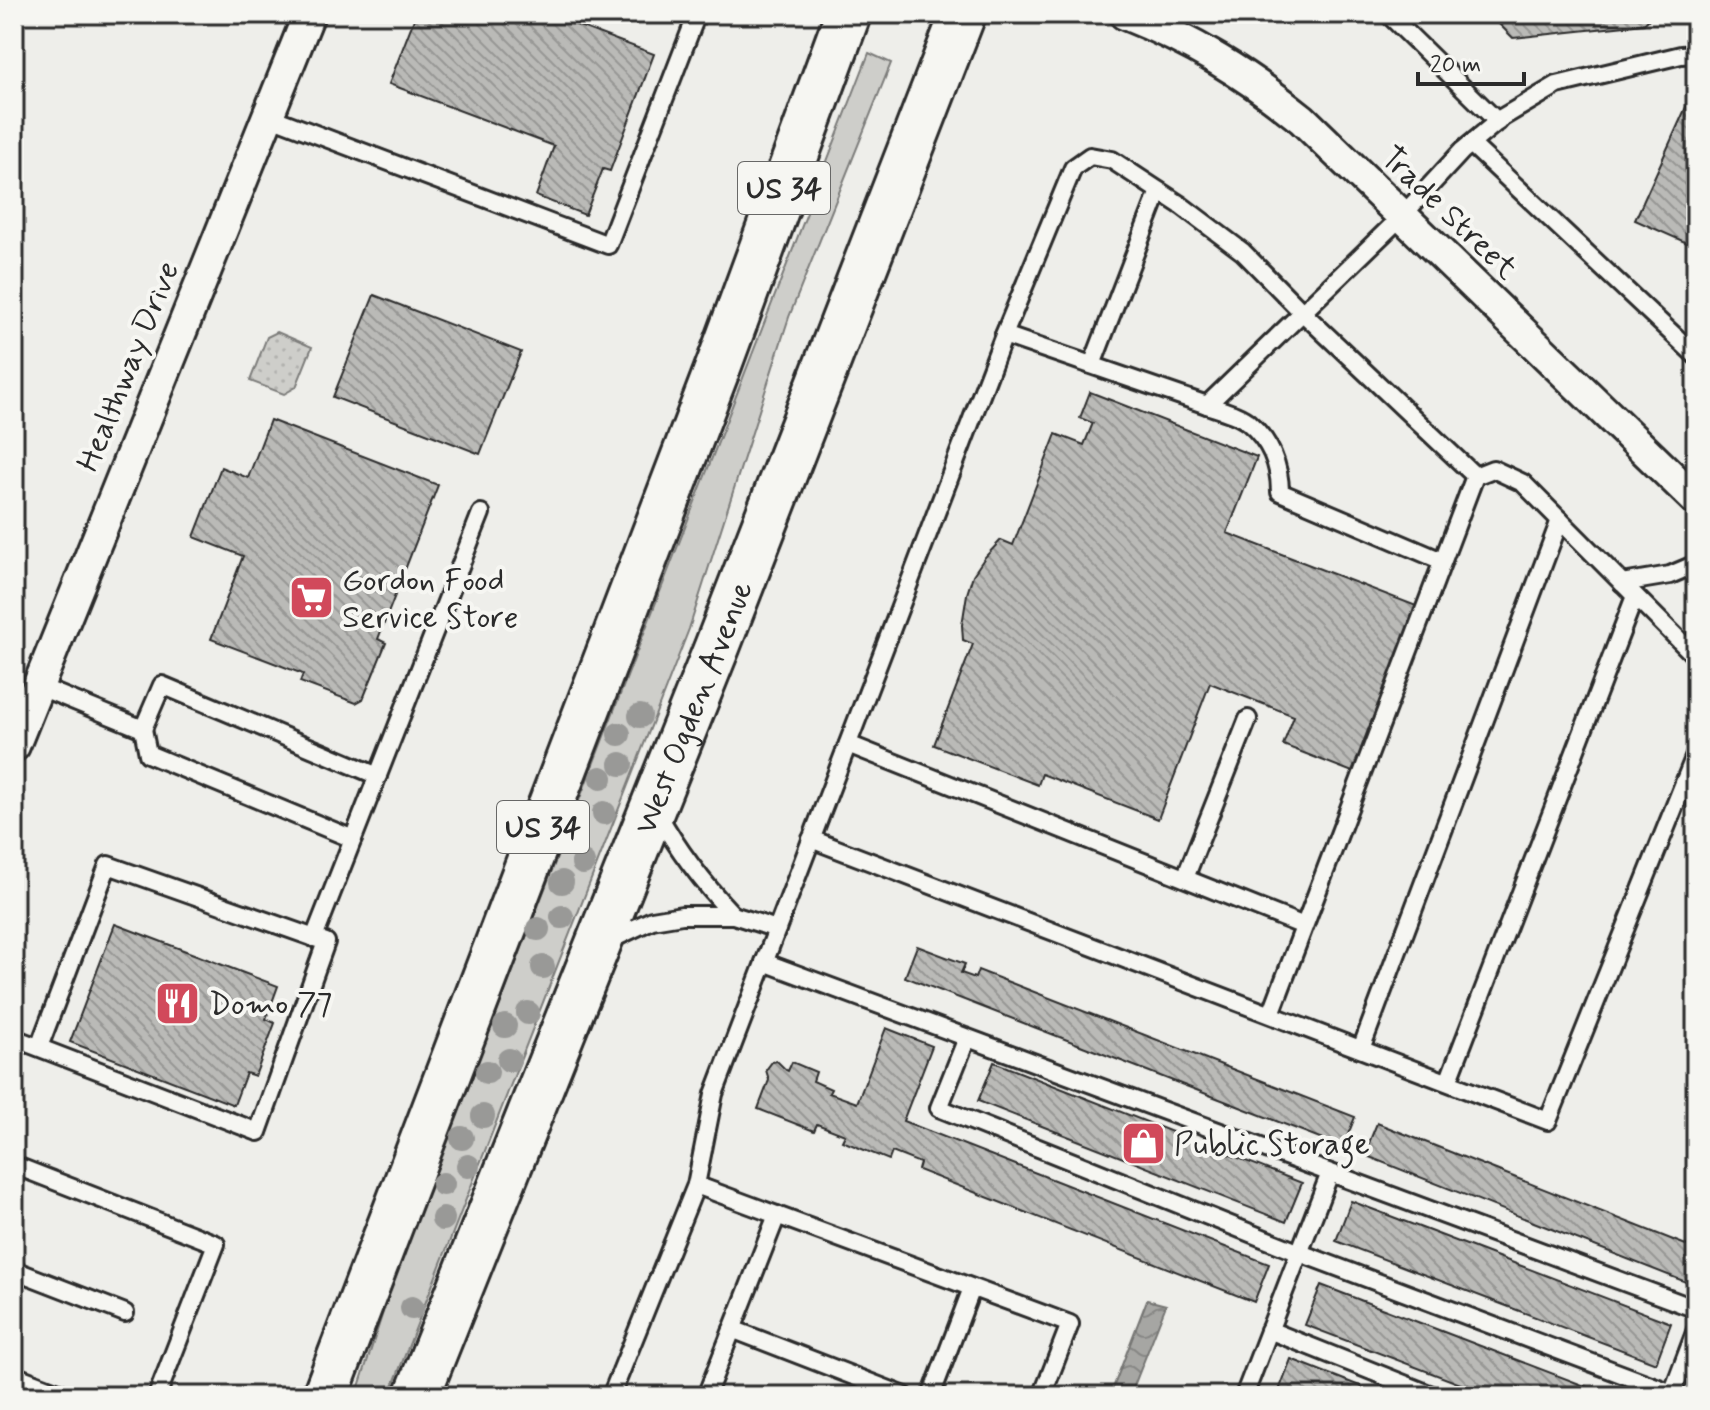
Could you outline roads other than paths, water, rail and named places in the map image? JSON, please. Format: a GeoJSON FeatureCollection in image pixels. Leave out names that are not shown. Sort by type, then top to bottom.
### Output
{"type":"FeatureCollection","features":[{"type":"Feature","properties":{"kind":"main road","name":"US 34"},"geometry":{"type":"LineString","coordinates":[[325,1396],[709,392],[848,14]]}},
{"type":"Feature","properties":{"kind":"main road","name":"West Ogden Avenue"},"geometry":{"type":"LineString","coordinates":[[417,1396],[717,647],[963,14]]}},
{"type":"Feature","properties":{"kind":"street","name":"Healthway Drive"},"geometry":{"type":"LineString","coordinates":[[14,746],[309,14]]}},
{"type":"Feature","properties":{"kind":"street","name":"Trade Street"},"geometry":{"type":"LineString","coordinates":[[1125,14],[1210,53],[1259,85],[1302,119],[1696,500]]}},
{"type":"Feature","properties":{"kind":"lane"},"geometry":{"type":"LineString","coordinates":[[268,116],[608,245],[697,14]]}},
{"type":"Feature","properties":{"kind":"lane"},"geometry":{"type":"LineString","coordinates":[[1388,14],[1498,122]]}},
{"type":"Feature","properties":{"kind":"lane"},"geometry":{"type":"LineString","coordinates":[[1207,405],[1402,216],[1471,144],[1498,122],[1557,85],[1696,54]]}},
{"type":"Feature","properties":{"kind":"lane"},"geometry":{"type":"LineString","coordinates":[[1471,144],[1696,356]]}},
{"type":"Feature","properties":{"kind":"lane"},"geometry":{"type":"LineString","coordinates":[[611,1396],[696,1185],[714,1094],[1004,335],[1073,168],[1090,156],[1112,160],[1243,252],[1475,476]]}},
{"type":"Feature","properties":{"kind":"lane"},"geometry":{"type":"LineString","coordinates":[[1092,365],[1159,191]]}},
{"type":"Feature","properties":{"kind":"lane"},"geometry":{"type":"LineString","coordinates":[[1004,335],[1248,421],[1280,469],[1280,492],[1442,561]]}},
{"type":"Feature","properties":{"kind":"lane"},"geometry":{"type":"LineString","coordinates":[[1271,1014],[1475,476],[1493,469],[1523,483],[1696,657]]}},
{"type":"Feature","properties":{"kind":"lane"},"geometry":{"type":"LineString","coordinates":[[314,938],[481,513]]}},
{"type":"Feature","properties":{"kind":"lane"},"geometry":{"type":"LineString","coordinates":[[1361,1049],[1560,520]]}},
{"type":"Feature","properties":{"kind":"lane"},"geometry":{"type":"LineString","coordinates":[[1622,583],[1670,575],[1696,564]]}},
{"type":"Feature","properties":{"kind":"lane"},"geometry":{"type":"LineString","coordinates":[[1448,1082],[1635,596]]}},
{"type":"Feature","properties":{"kind":"lane"},"geometry":{"type":"LineString","coordinates":[[353,839],[148,754],[143,729],[162,685],[378,776]]}},
{"type":"Feature","properties":{"kind":"lane"},"geometry":{"type":"LineString","coordinates":[[38,686],[143,729]]}},
{"type":"Feature","properties":{"kind":"lane"},"geometry":{"type":"LineString","coordinates":[[1185,878],[1248,719]]}},
{"type":"Feature","properties":{"kind":"lane"},"geometry":{"type":"LineString","coordinates":[[848,744],[1304,926]]}},
{"type":"Feature","properties":{"kind":"lane"},"geometry":{"type":"LineString","coordinates":[[811,839],[1548,1121],[1696,753]]}},
{"type":"Feature","properties":{"kind":"lane"},"geometry":{"type":"LineString","coordinates":[[653,804],[676,846],[701,881],[733,915]]}},
{"type":"Feature","properties":{"kind":"lane"},"geometry":{"type":"LineString","coordinates":[[14,1038],[258,1132],[326,942],[108,865],[39,1047]]}},
{"type":"Feature","properties":{"kind":"lane"},"geometry":{"type":"LineString","coordinates":[[596,946],[652,920],[682,915],[733,915],[777,929]]}},
{"type":"Feature","properties":{"kind":"lane"},"geometry":{"type":"LineString","coordinates":[[764,962],[1696,1309]]}},
{"type":"Feature","properties":{"kind":"lane"},"geometry":{"type":"LineString","coordinates":[[967,1038],[939,1108],[1300,1253],[1671,1394],[1696,1330]]}},
{"type":"Feature","properties":{"kind":"lane"},"geometry":{"type":"LineString","coordinates":[[14,1165],[216,1244],[157,1396]]}},
{"type":"Feature","properties":{"kind":"lane"},"geometry":{"type":"LineString","coordinates":[[1244,1396],[1330,1173]]}},
{"type":"Feature","properties":{"kind":"lane"},"geometry":{"type":"LineString","coordinates":[[696,1185],[1070,1324],[1042,1396]]}},
{"type":"Feature","properties":{"kind":"lane"},"geometry":{"type":"LineString","coordinates":[[706,1396],[777,1215]]}},
{"type":"Feature","properties":{"kind":"lane"},"geometry":{"type":"LineString","coordinates":[[14,1270],[125,1313]]}},
{"type":"Feature","properties":{"kind":"lane"},"geometry":{"type":"LineString","coordinates":[[931,1396],[972,1288]]}},
{"type":"Feature","properties":{"kind":"lane"},"geometry":{"type":"LineString","coordinates":[[732,1329],[905,1396]]}},
{"type":"Feature","properties":{"kind":"lane"},"geometry":{"type":"LineString","coordinates":[[1269,1330],[1434,1396]]}},
{"type":"Feature","properties":{"kind":"lane"},"geometry":{"type":"LineString","coordinates":[[14,1375],[69,1396]]}},
{"type":"Feature","properties":{"kind":"water"},"geometry":{"type":"Polygon","coordinates":[[[1147,1300],[1166,1305],[1130,1396],[1110,1396],[1147,1300]]]}},
{"type":"Feature","properties":{"kind":"place","name":"Gordon Food Service Store"},"geometry":{"type":"Point","coordinates":[311,597]}},
{"type":"Feature","properties":{"kind":"place","name":"Domo 77"},"geometry":{"type":"Point","coordinates":[178,1003]}},
{"type":"Feature","properties":{"kind":"place","name":"Public Storage"},"geometry":{"type":"Point","coordinates":[1143,1143]}}]}
